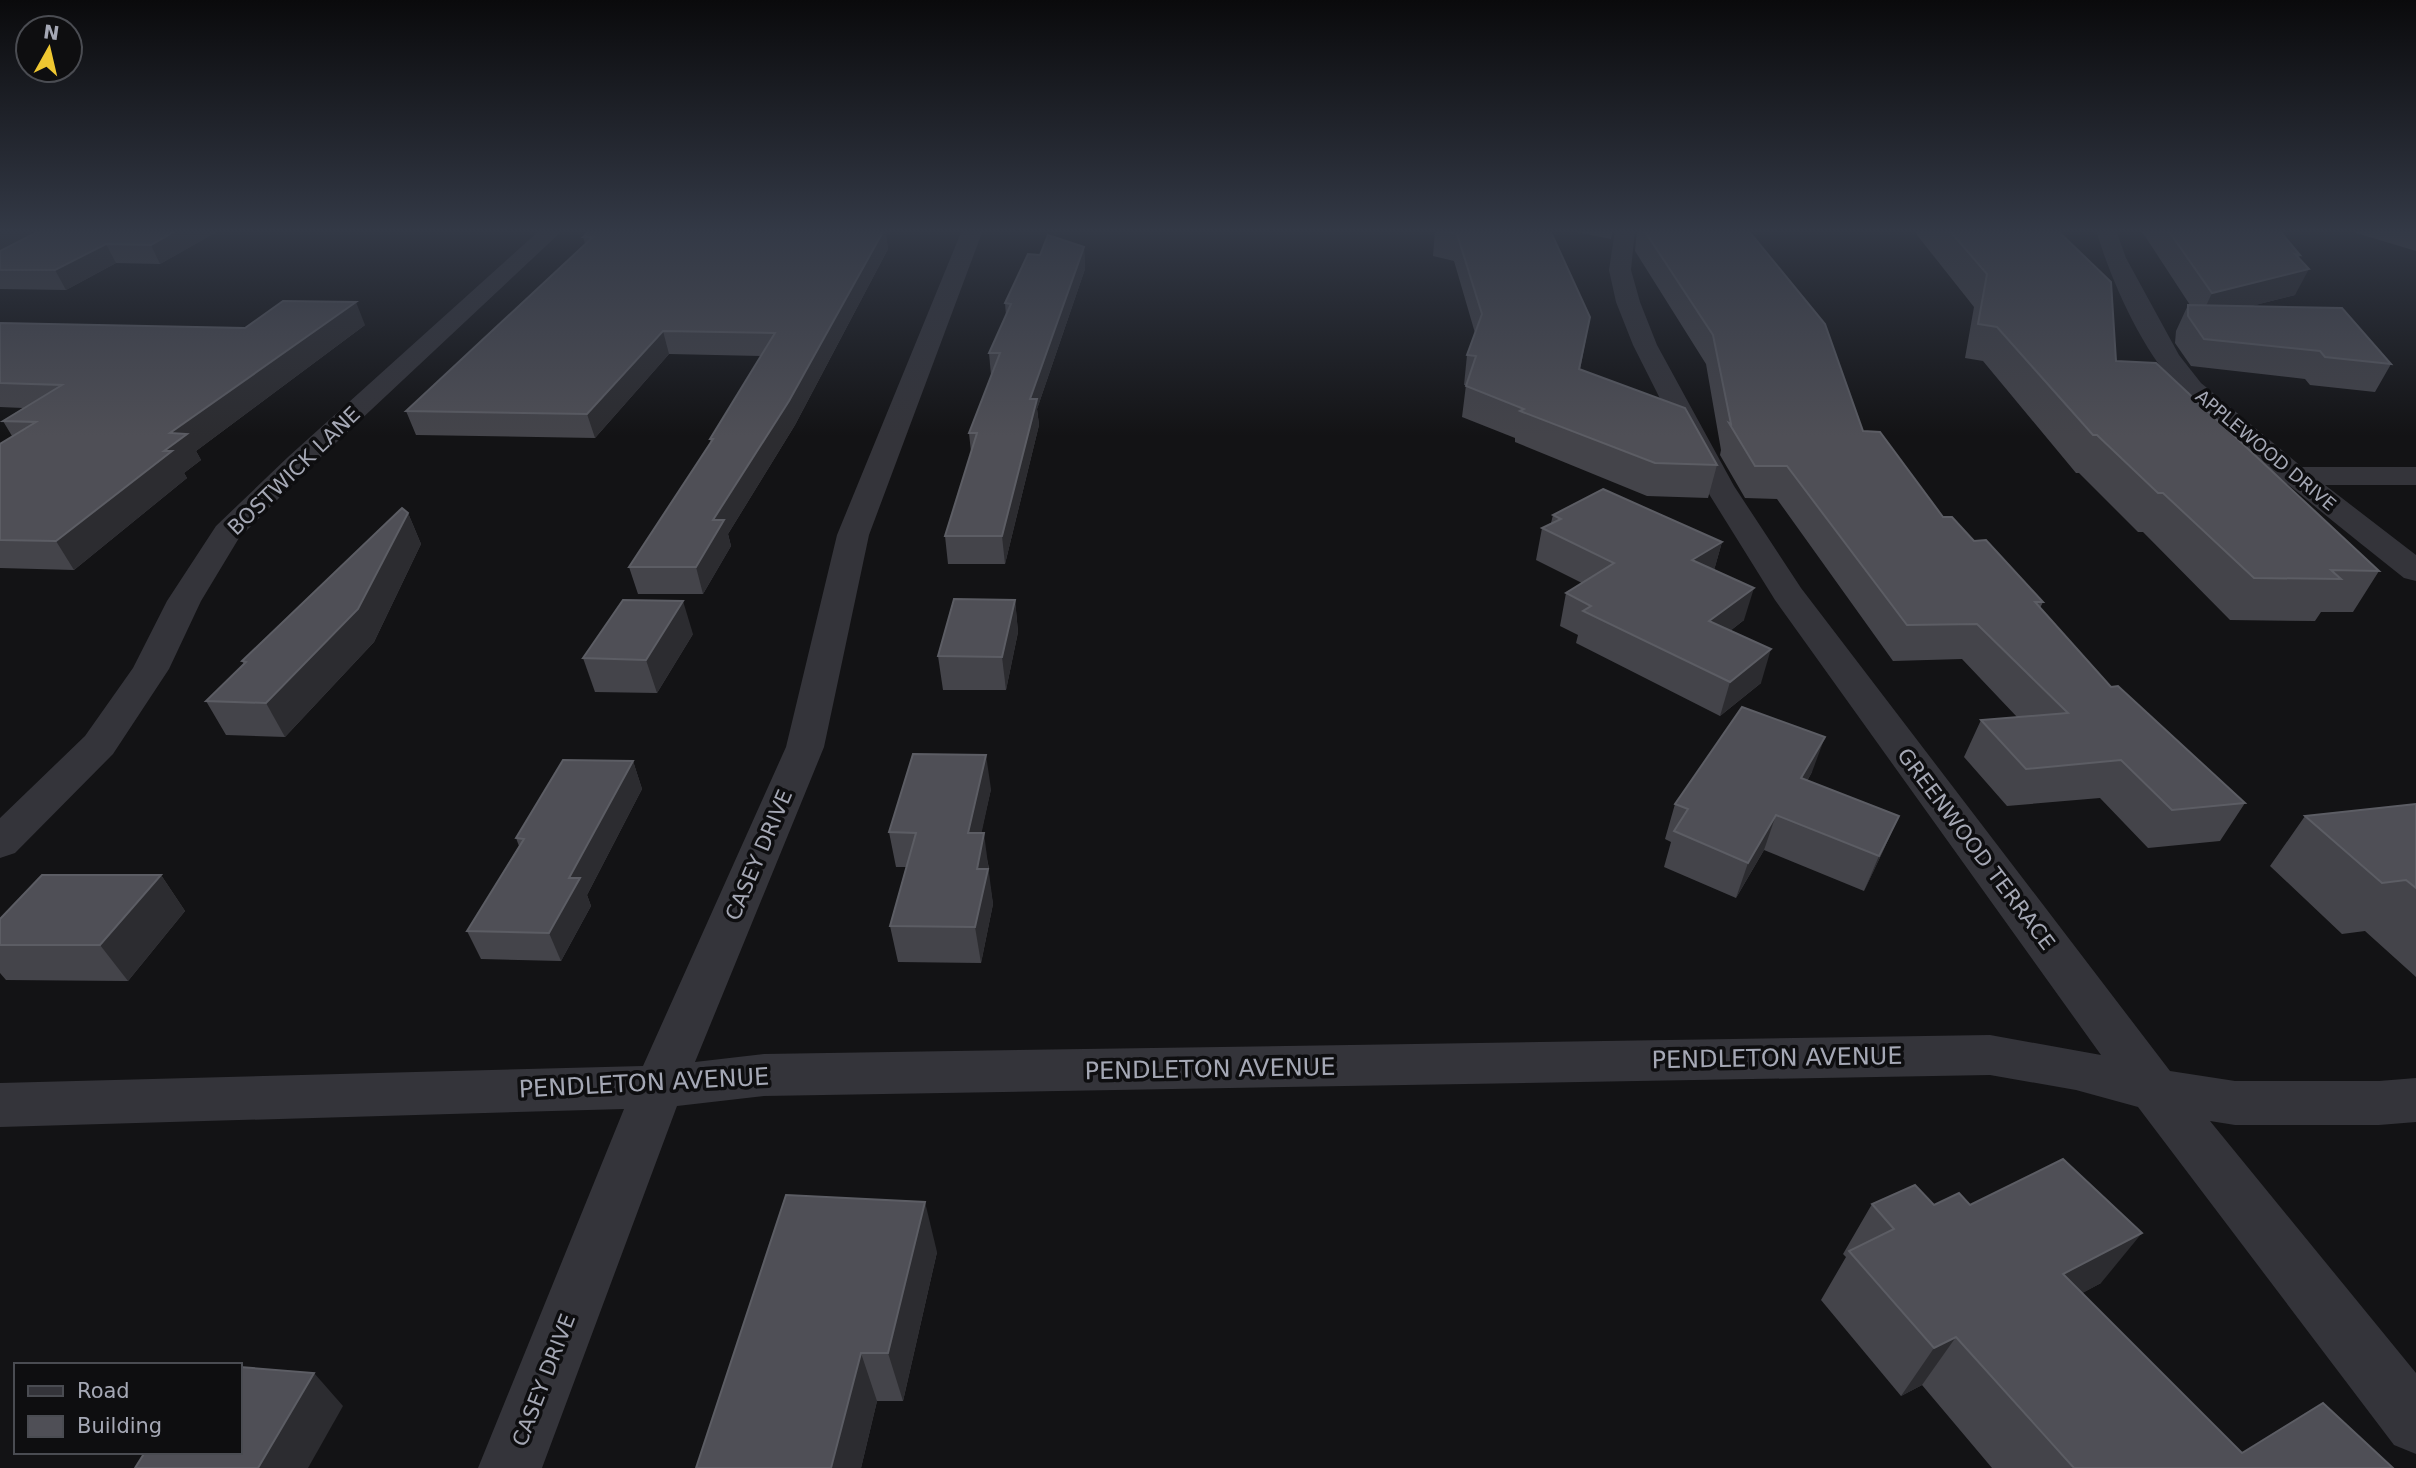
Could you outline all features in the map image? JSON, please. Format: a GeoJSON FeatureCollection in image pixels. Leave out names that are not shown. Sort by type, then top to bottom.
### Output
{"type":"FeatureCollection","features":[{"type":"Feature","properties":{"kind":"street","name":"BOSTWICK LANE"},"geometry":{"type":"LineString","coordinates":[[0,843],[99,745],[151,669],[184,601],[227,533],[298,463],[478,299]]}},
{"type":"Feature","properties":{"kind":"street","name":"CASEY DRIVE"},"geometry":{"type":"LineString","coordinates":[[510,1468],[659,1087],[805,747],[853,535],[946,299]]}},
{"type":"Feature","properties":{"kind":"street","name":"GREENWOOD TERRACE"},"geometry":{"type":"LineString","coordinates":[[1628,299],[1635,323],[1674,404],[1726,497],[1787,593],[2155,1090],[2416,1423]]}},
{"type":"Feature","properties":{"kind":"street","name":"APPLEWOOD DRIVE"},"geometry":{"type":"LineString","coordinates":[[2136,299],[2168,358],[2192,389],[2295,476],[2416,571]]}},
{"type":"Feature","properties":{"kind":"street"},"geometry":{"type":"LineString","coordinates":[[2295,476],[2416,476]]}},
{"type":"Feature","properties":{"kind":"street","name":"PENDLETON AVENUE"},"geometry":{"type":"LineString","coordinates":[[0,1105],[659,1087],[764,1075],[1990,1055],[2076,1069],[2155,1090],[2235,1102],[2379,1103],[2416,1100]]}},
{"type":"Feature","properties":{"kind":"building"},"geometry":{"type":"Polygon","coordinates":[[[527,299],[846,299],[789,401],[713,520],[724,520],[696,567],[629,567],[713,439],[710,439],[775,333],[663,331],[587,414],[406,411],[527,299]]]}},
{"type":"Feature","properties":{"kind":"building"},"geometry":{"type":"Polygon","coordinates":[[[1007,299],[1066,299],[1030,399],[1037,399],[1002,536],[945,536],[977,433],[969,433],[1000,353],[989,353],[1011,304],[1005,303],[1007,299]]]}},
{"type":"Feature","properties":{"kind":"building"},"geometry":{"type":"Polygon","coordinates":[[[1477,299],[1581,299],[1590,317],[1579,369],[1685,408],[1717,465],[1655,463],[1520,411],[1524,409],[1466,386],[1476,356],[1467,355],[1482,314],[1477,299]]]}},
{"type":"Feature","properties":{"kind":"building"},"geometry":{"type":"Polygon","coordinates":[[[1689,299],[1804,299],[1825,324],[1863,431],[1880,432],[1943,517],[1952,517],[1974,541],[1986,540],[2043,602],[2035,602],[2111,687],[2118,686],[2245,803],[2172,810],[2121,760],[2026,769],[1981,720],[2068,713],[1977,624],[1907,625],[1787,466],[1755,466],[1729,423],[1731,424],[1713,335],[1689,299]]]}},
{"type":"Feature","properties":{"kind":"building"},"geometry":{"type":"Polygon","coordinates":[[[1983,299],[2112,299],[2116,361],[2156,363],[2379,571],[2331,570],[2341,579],[2254,578],[2163,493],[2158,493],[2097,435],[2093,435],[1997,327],[1978,324],[1983,299]]]}},
{"type":"Feature","properties":{"kind":"building"},"geometry":{"type":"Polygon","coordinates":[[[283,301],[356,302],[170,433],[187,434],[164,451],[172,451],[56,541],[0,540],[0,444],[36,422],[3,421],[62,385],[0,383],[0,323],[245,328],[283,301]]]}},
{"type":"Feature","properties":{"kind":"building"},"geometry":{"type":"Polygon","coordinates":[[[2188,305],[2342,308],[2391,364],[2325,357],[2320,351],[2204,339],[2188,316],[2188,305]]]}},
{"type":"Feature","properties":{"kind":"building"},"geometry":{"type":"Polygon","coordinates":[[[1603,489],[1722,542],[1692,560],[1754,588],[1709,621],[1771,649],[1730,682],[1583,611],[1591,606],[1566,593],[1614,563],[1542,528],[1561,519],[1553,515],[1603,489]]]}},
{"type":"Feature","properties":{"kind":"building"},"geometry":{"type":"Polygon","coordinates":[[[402,508],[408,513],[358,609],[266,703],[206,701],[246,662],[242,661],[402,508]]]}},
{"type":"Feature","properties":{"kind":"building"},"geometry":{"type":"Polygon","coordinates":[[[954,599],[1015,600],[1002,657],[938,656],[954,599]]]}},
{"type":"Feature","properties":{"kind":"building"},"geometry":{"type":"Polygon","coordinates":[[[623,600],[683,601],[646,660],[583,658],[623,600]]]}},
{"type":"Feature","properties":{"kind":"building"},"geometry":{"type":"Polygon","coordinates":[[[1742,707],[1825,737],[1801,778],[1899,816],[1879,856],[1776,815],[1748,863],[1674,831],[1688,809],[1675,804],[1742,707]]]}},
{"type":"Feature","properties":{"kind":"building"},"geometry":{"type":"Polygon","coordinates":[[[913,754],[986,755],[968,833],[984,833],[977,869],[988,869],[975,927],[890,926],[916,833],[889,832],[913,754]]]}},
{"type":"Feature","properties":{"kind":"building"},"geometry":{"type":"Polygon","coordinates":[[[563,760],[633,761],[569,878],[580,878],[549,933],[467,931],[524,839],[516,838],[563,760]]]}},
{"type":"Feature","properties":{"kind":"building"},"geometry":{"type":"Polygon","coordinates":[[[2416,804],[2416,888],[2406,880],[2382,883],[2305,816],[2416,804]]]}},
{"type":"Feature","properties":{"kind":"building"},"geometry":{"type":"Polygon","coordinates":[[[42,875],[161,875],[100,945],[0,945],[0,919],[42,875]]]}},
{"type":"Feature","properties":{"kind":"building"},"geometry":{"type":"Polygon","coordinates":[[[2063,1159],[2142,1233],[2063,1274],[2242,1453],[2323,1403],[2393,1468],[2074,1468],[1956,1337],[1934,1348],[1849,1251],[1894,1229],[1872,1204],[1915,1185],[1934,1205],[1959,1193],[1970,1205],[2063,1159]]]}},
{"type":"Feature","properties":{"kind":"building"},"geometry":{"type":"Polygon","coordinates":[[[786,1195],[925,1202],[888,1353],[861,1353],[831,1468],[696,1468],[786,1195]]]}},
{"type":"Feature","properties":{"kind":"building"},"geometry":{"type":"Polygon","coordinates":[[[242,1367],[314,1373],[258,1468],[135,1468],[144,1454],[242,1454],[242,1367]]]}}]}
